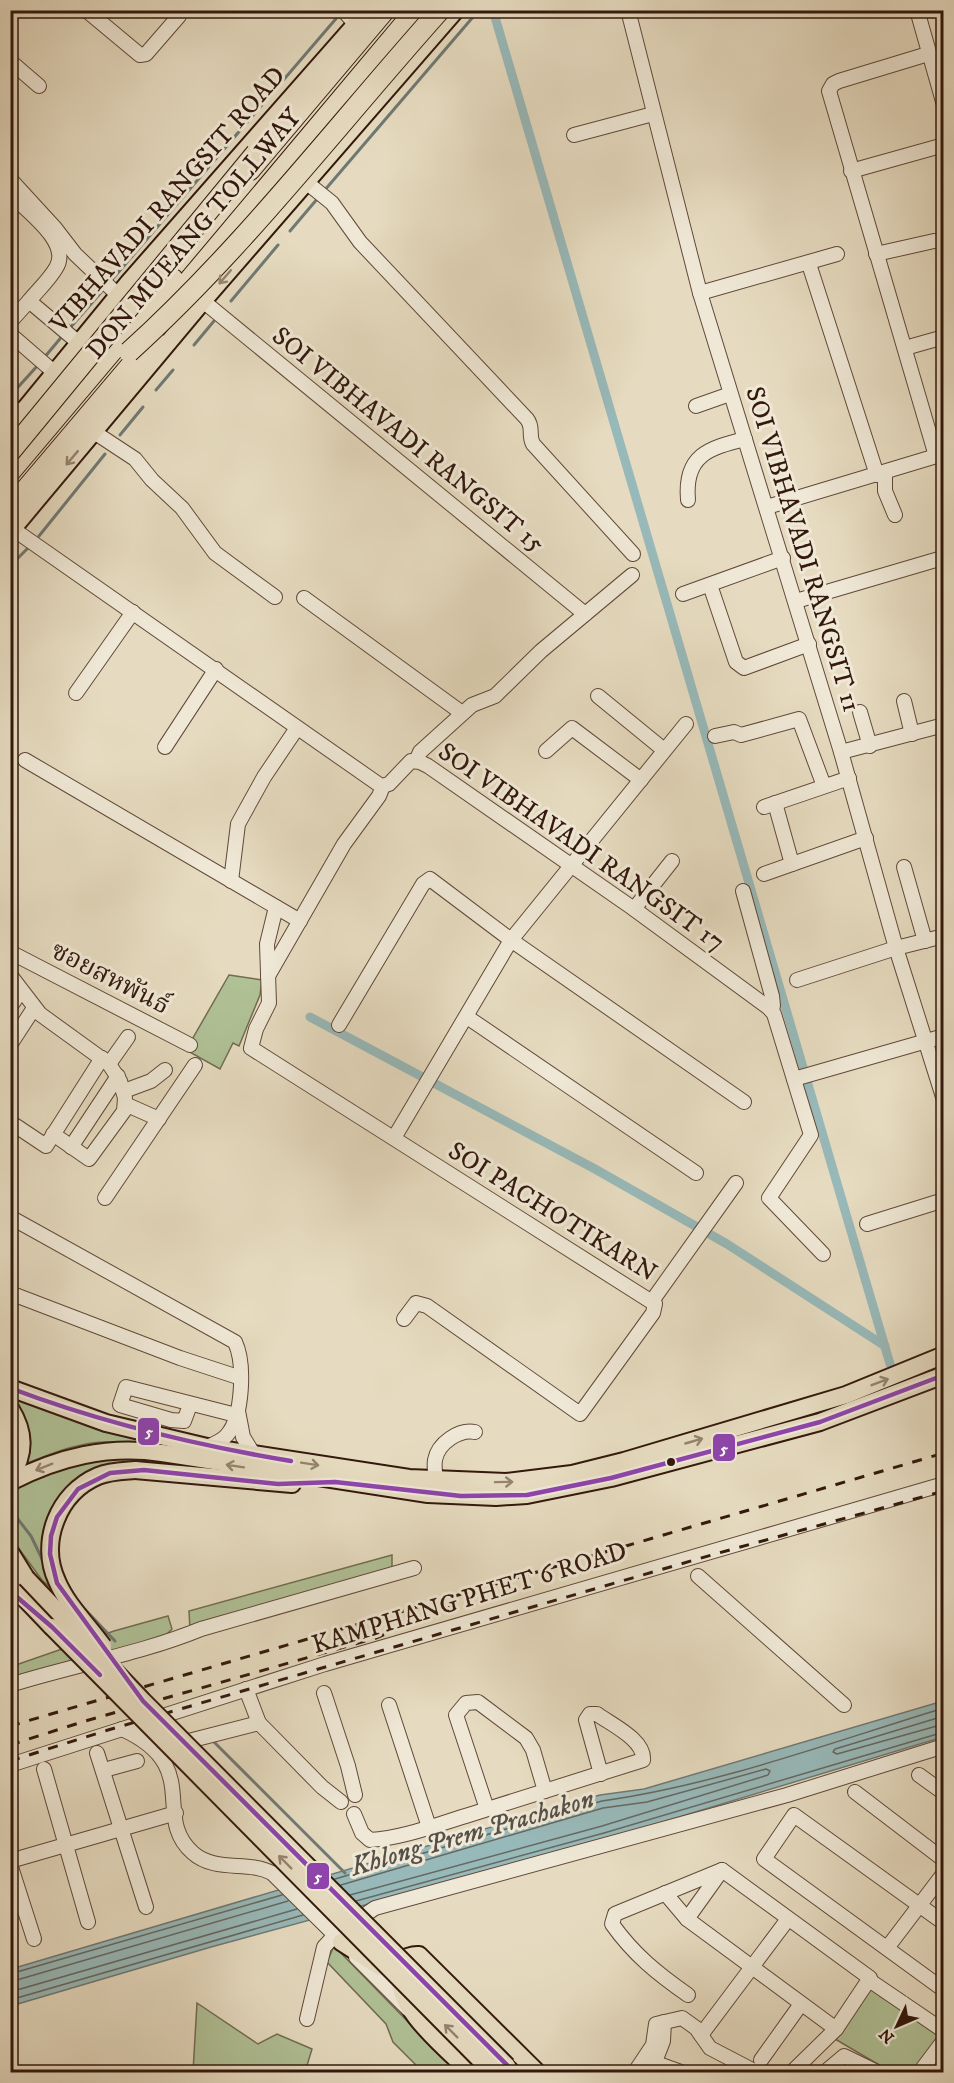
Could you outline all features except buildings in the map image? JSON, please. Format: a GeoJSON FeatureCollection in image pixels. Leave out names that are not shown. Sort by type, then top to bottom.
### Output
{"type":"FeatureCollection","features":[{"type":"Feature","properties":{"kind":"highway","name":"VIBHAVADI RANGSIT ROAD"},"geometry":{"type":"LineString","coordinates":[[10,453],[63,378],[385,10]]}},
{"type":"Feature","properties":{"kind":"highway","name":"DON MUEANG TOLLWAY"},"geometry":{"type":"LineString","coordinates":[[10,472],[401,10]]}},
{"type":"Feature","properties":{"kind":"highway","name":"DON MUEANG TOLLWAY"},"geometry":{"type":"LineString","coordinates":[[10,490],[417,10]]}},
{"type":"Feature","properties":{"kind":"highway"},"geometry":{"type":"LineString","coordinates":[[10,508],[432,10]]}},
{"type":"Feature","properties":{"kind":"highway"},"geometry":{"type":"LineString","coordinates":[[129,352],[185,299],[261,218],[440,10]]}},
{"type":"Feature","properties":{"kind":"highway"},"geometry":{"type":"LineString","coordinates":[[10,453],[313,84],[337,46]]}},
{"type":"Feature","properties":{"kind":"highway"},"geometry":{"type":"LineString","coordinates":[[264,207],[307,187]]}},
{"type":"Feature","properties":{"kind":"highway"},"geometry":{"type":"LineString","coordinates":[[16,420],[63,378]]}},
{"type":"Feature","properties":{"kind":"main road","name":"VIBHAVADI RANGSIT ROAD"},"geometry":{"type":"LineString","coordinates":[[63,378],[79,343],[118,295],[312,71],[368,10]]}},
{"type":"Feature","properties":{"kind":"main road"},"geometry":{"type":"LineString","coordinates":[[12,530],[203,301],[307,187],[456,10]]}},
{"type":"Feature","properties":{"kind":"main road"},"geometry":{"type":"LineString","coordinates":[[10,1388],[106,1423],[207,1448],[436,1479],[506,1482],[541,1479],[597,1469],[846,1395],[944,1355]]}},
{"type":"Feature","properties":{"kind":"main road"},"geometry":{"type":"LineString","coordinates":[[10,1480],[67,1458],[122,1449],[162,1453],[335,1482],[461,1496],[496,1497],[556,1490],[820,1422],[944,1376]]}},
{"type":"Feature","properties":{"kind":"main road"},"geometry":{"type":"LineString","coordinates":[[10,1408],[23,1437],[21,1455],[10,1480]]}},
{"type":"Feature","properties":{"kind":"main road"},"geometry":{"type":"LineString","coordinates":[[143,1701],[62,1591],[54,1573],[50,1554],[51,1536],[57,1517],[78,1489],[98,1476],[135,1470],[278,1484],[335,1482]]}},
{"type":"Feature","properties":{"kind":"main road"},"geometry":{"type":"LineString","coordinates":[[10,1552],[18,1581],[143,1701],[504,2070]]}},
{"type":"Feature","properties":{"kind":"main road"},"geometry":{"type":"LineString","coordinates":[[10,1562],[18,1581],[52,1626]]}},
{"type":"Feature","properties":{"kind":"main road"},"geometry":{"type":"LineString","coordinates":[[10,1591],[52,1626],[504,2070]]}},
{"type":"Feature","properties":{"kind":"main road"},"geometry":{"type":"LineString","coordinates":[[338,1938],[380,1967],[394,1965],[413,1955],[419,1955],[537,2073]]}},
{"type":"Feature","properties":{"kind":"main road"},"geometry":{"type":"LineString","coordinates":[[438,1974],[417,1960],[404,1967],[399,1983],[411,2013],[470,2073]]}},
{"type":"Feature","properties":{"kind":"street"},"geometry":{"type":"LineString","coordinates":[[86,10],[140,56],[146,54],[179,16],[180,10]]}},
{"type":"Feature","properties":{"kind":"street"},"geometry":{"type":"LineString","coordinates":[[343,10],[356,25]]}},
{"type":"Feature","properties":{"kind":"street","name":"SOI VIBHAVADI RANGSIT 11"},"geometry":{"type":"LineString","coordinates":[[628,10],[700,293],[842,752],[896,948],[944,1100]]}},
{"type":"Feature","properties":{"kind":"street"},"geometry":{"type":"LineString","coordinates":[[917,10],[928,54],[940,81],[944,105]]}},
{"type":"Feature","properties":{"kind":"street"},"geometry":{"type":"LineString","coordinates":[[767,507],[940,455],[876,255],[830,88],[839,81],[928,54]]}},
{"type":"Feature","properties":{"kind":"street"},"geometry":{"type":"LineString","coordinates":[[10,61],[39,86]]}},
{"type":"Feature","properties":{"kind":"street"},"geometry":{"type":"LineString","coordinates":[[574,135],[653,114]]}},
{"type":"Feature","properties":{"kind":"street"},"geometry":{"type":"LineString","coordinates":[[851,171],[944,144]]}},
{"type":"Feature","properties":{"kind":"street"},"geometry":{"type":"LineString","coordinates":[[10,179],[55,228],[75,254],[118,295]]}},
{"type":"Feature","properties":{"kind":"street"},"geometry":{"type":"LineString","coordinates":[[307,187],[332,203],[360,242],[527,419],[532,428],[530,438],[533,444],[633,554]]}},
{"type":"Feature","properties":{"kind":"street"},"geometry":{"type":"LineString","coordinates":[[10,194],[52,236],[59,249],[56,267],[10,322]]}},
{"type":"Feature","properties":{"kind":"street"},"geometry":{"type":"LineString","coordinates":[[876,255],[934,241]]}},
{"type":"Feature","properties":{"kind":"street"},"geometry":{"type":"LineString","coordinates":[[700,293],[809,264],[837,254]]}},
{"type":"Feature","properties":{"kind":"street"},"geometry":{"type":"LineString","coordinates":[[809,264],[885,491],[895,514]]}},
{"type":"Feature","properties":{"kind":"street"},"geometry":{"type":"LineString","coordinates":[[29,301],[79,343]]}},
{"type":"Feature","properties":{"kind":"street","name":"SOI VIBHAVADI RANGSIT 15"},"geometry":{"type":"LineString","coordinates":[[203,301],[585,614]]}},
{"type":"Feature","properties":{"kind":"street"},"geometry":{"type":"LineString","coordinates":[[10,334],[63,378]]}},
{"type":"Feature","properties":{"kind":"street"},"geometry":{"type":"LineString","coordinates":[[904,348],[944,338]]}},
{"type":"Feature","properties":{"kind":"street"},"geometry":{"type":"LineString","coordinates":[[696,406],[730,393]]}},
{"type":"Feature","properties":{"kind":"street"},"geometry":{"type":"LineString","coordinates":[[94,432],[135,459],[152,480],[182,508],[215,553],[275,597]]}},
{"type":"Feature","properties":{"kind":"street"},"geometry":{"type":"LineString","coordinates":[[688,500],[689,478],[701,456],[710,448],[745,439]]}},
{"type":"Feature","properties":{"kind":"street"},"geometry":{"type":"LineString","coordinates":[[12,530],[383,786]]}},
{"type":"Feature","properties":{"kind":"street"},"geometry":{"type":"LineString","coordinates":[[683,594],[783,558]]}},
{"type":"Feature","properties":{"kind":"street"},"geometry":{"type":"LineString","coordinates":[[796,601],[939,559]]}},
{"type":"Feature","properties":{"kind":"street"},"geometry":{"type":"LineString","coordinates":[[416,761],[420,752],[462,713],[472,705],[495,696],[541,651],[633,575]]}},
{"type":"Feature","properties":{"kind":"street"},"geometry":{"type":"LineString","coordinates":[[710,585],[736,662],[744,668],[809,644]]}},
{"type":"Feature","properties":{"kind":"street"},"geometry":{"type":"LineString","coordinates":[[304,598],[462,713]]}},
{"type":"Feature","properties":{"kind":"street"},"geometry":{"type":"LineString","coordinates":[[76,693],[133,612]]}},
{"type":"Feature","properties":{"kind":"street"},"geometry":{"type":"LineString","coordinates":[[165,747],[216,669]]}},
{"type":"Feature","properties":{"kind":"street"},"geometry":{"type":"LineString","coordinates":[[598,696],[664,750]]}},
{"type":"Feature","properties":{"kind":"street"},"geometry":{"type":"LineString","coordinates":[[904,701],[912,734]]}},
{"type":"Feature","properties":{"kind":"street"},"geometry":{"type":"LineString","coordinates":[[860,712],[870,746]]}},
{"type":"Feature","properties":{"kind":"street"},"geometry":{"type":"LineString","coordinates":[[715,736],[735,732],[741,735],[799,719],[824,786]]}},
{"type":"Feature","properties":{"kind":"street"},"geometry":{"type":"LineString","coordinates":[[394,1138],[511,940],[686,724]]}},
{"type":"Feature","properties":{"kind":"street"},"geometry":{"type":"LineString","coordinates":[[842,752],[944,725]]}},
{"type":"Feature","properties":{"kind":"street"},"geometry":{"type":"LineString","coordinates":[[231,881],[238,824],[264,777],[297,728]]}},
{"type":"Feature","properties":{"kind":"street"},"geometry":{"type":"LineString","coordinates":[[546,750],[572,729],[641,780]]}},
{"type":"Feature","properties":{"kind":"street"},"geometry":{"type":"LineString","coordinates":[[25,760],[300,921]]}},
{"type":"Feature","properties":{"kind":"street","name":"SOI VIBHAVADI RANGSIT 17"},"geometry":{"type":"LineString","coordinates":[[268,976],[344,844],[383,786],[389,784],[411,761],[416,761],[428,766],[634,909],[770,1009]]}},
{"type":"Feature","properties":{"kind":"street"},"geometry":{"type":"LineString","coordinates":[[792,864],[770,805],[849,778]]}},
{"type":"Feature","properties":{"kind":"street"},"geometry":{"type":"LineString","coordinates":[[764,874],[866,838]]}},
{"type":"Feature","properties":{"kind":"street"},"geometry":{"type":"LineString","coordinates":[[634,909],[672,861]]}},
{"type":"Feature","properties":{"kind":"street"},"geometry":{"type":"LineString","coordinates":[[904,867],[925,941]]}},
{"type":"Feature","properties":{"kind":"street"},"geometry":{"type":"LineString","coordinates":[[339,1025],[426,880],[434,880],[511,940],[744,1102]]}},
{"type":"Feature","properties":{"kind":"street"},"geometry":{"type":"LineString","coordinates":[[743,891],[772,996],[773,1006],[770,1009],[811,1135],[769,1198],[823,1254]]}},
{"type":"Feature","properties":{"kind":"street","name":"SOI PACHOTIKARN"},"geometry":{"type":"LineString","coordinates":[[276,907],[267,944],[269,1003],[255,1029],[251,1048],[655,1304],[653,1313],[580,1414],[427,1306],[416,1304],[404,1318]]}},
{"type":"Feature","properties":{"kind":"street"},"geometry":{"type":"LineString","coordinates":[[797,980],[896,948],[944,936]]}},
{"type":"Feature","properties":{"kind":"street","name":"ซอยสหพันธ์"},"geometry":{"type":"LineString","coordinates":[[10,952],[190,1045]]}},
{"type":"Feature","properties":{"kind":"street"},"geometry":{"type":"LineString","coordinates":[[10,975],[34,1008],[50,1023],[106,1061],[118,1076],[124,1098],[124,1111],[90,1159],[53,1134]]}},
{"type":"Feature","properties":{"kind":"street"},"geometry":{"type":"LineString","coordinates":[[10,1006],[21,991]]}},
{"type":"Feature","properties":{"kind":"street"},"geometry":{"type":"LineString","coordinates":[[10,1045],[34,1008]]}},
{"type":"Feature","properties":{"kind":"street"},"geometry":{"type":"LineString","coordinates":[[467,1017],[696,1173]]}},
{"type":"Feature","properties":{"kind":"street"},"geometry":{"type":"LineString","coordinates":[[794,1079],[944,1036]]}},
{"type":"Feature","properties":{"kind":"street"},"geometry":{"type":"LineString","coordinates":[[10,1122],[46,1146],[106,1061],[128,1037]]}},
{"type":"Feature","properties":{"kind":"street"},"geometry":{"type":"LineString","coordinates":[[105,1198],[195,1065]]}},
{"type":"Feature","properties":{"kind":"street"},"geometry":{"type":"LineString","coordinates":[[124,1098],[165,1070]]}},
{"type":"Feature","properties":{"kind":"street"},"geometry":{"type":"LineString","coordinates":[[71,1147],[118,1076]]}},
{"type":"Feature","properties":{"kind":"street"},"geometry":{"type":"LineString","coordinates":[[124,1098],[159,1119]]}},
{"type":"Feature","properties":{"kind":"street"},"geometry":{"type":"LineString","coordinates":[[652,1301],[736,1183]]}},
{"type":"Feature","properties":{"kind":"street"},"geometry":{"type":"LineString","coordinates":[[867,1224],[944,1200]]}},
{"type":"Feature","properties":{"kind":"street"},"geometry":{"type":"LineString","coordinates":[[10,1217],[236,1342],[241,1353],[237,1412],[229,1433],[207,1448]]}},
{"type":"Feature","properties":{"kind":"street"},"geometry":{"type":"LineString","coordinates":[[10,1293],[180,1358],[241,1377]]}},
{"type":"Feature","properties":{"kind":"street"},"geometry":{"type":"LineString","coordinates":[[190,1405],[237,1412]]}},
{"type":"Feature","properties":{"kind":"street"},"geometry":{"type":"LineString","coordinates":[[237,1412],[243,1437],[254,1455]]}},
{"type":"Feature","properties":{"kind":"street"},"geometry":{"type":"LineString","coordinates":[[436,1479],[434,1461],[444,1444],[455,1434],[475,1432]]}},
{"type":"Feature","properties":{"kind":"street","name":"KAMPHANG PHET 6 ROAD"},"geometry":{"type":"LineString","coordinates":[[10,1765],[246,1689],[944,1484]]}},
{"type":"Feature","properties":{"kind":"street"},"geometry":{"type":"LineString","coordinates":[[10,1685],[71,1666],[177,1639],[201,1629],[414,1569]]}},
{"type":"Feature","properties":{"kind":"street"},"geometry":{"type":"LineString","coordinates":[[698,1576],[844,1705]]}},
{"type":"Feature","properties":{"kind":"street"},"geometry":{"type":"LineString","coordinates":[[246,1689],[260,1723],[322,1786],[341,1802],[344,1812],[354,1814]]}},
{"type":"Feature","properties":{"kind":"street"},"geometry":{"type":"LineString","coordinates":[[324,1693],[355,1795],[360,1800],[360,1807],[354,1814]]}},
{"type":"Feature","properties":{"kind":"street"},"geometry":{"type":"LineString","coordinates":[[487,1809],[456,1715],[466,1703],[478,1702],[526,1738],[545,1791]]}},
{"type":"Feature","properties":{"kind":"street"},"geometry":{"type":"LineString","coordinates":[[389,1705],[429,1827]]}},
{"type":"Feature","properties":{"kind":"street"},"geometry":{"type":"LineString","coordinates":[[354,1814],[362,1833],[370,1840],[390,1839],[643,1760],[644,1752],[639,1744],[597,1714],[590,1714],[586,1720],[601,1773]]}},
{"type":"Feature","properties":{"kind":"street"},"geometry":{"type":"LineString","coordinates":[[157,1751],[199,1737],[260,1723]]}},
{"type":"Feature","properties":{"kind":"street"},"geometry":{"type":"LineString","coordinates":[[122,1729],[139,1736],[157,1751],[169,1769],[177,1829],[181,1839],[196,1855],[216,1865],[260,1866],[282,1881],[411,2013]]}},
{"type":"Feature","properties":{"kind":"street"},"geometry":{"type":"LineString","coordinates":[[307,2019],[322,1952],[375,1908],[787,1795],[944,1746]]}},
{"type":"Feature","properties":{"kind":"street"},"geometry":{"type":"LineString","coordinates":[[97,1753],[146,1907]]}},
{"type":"Feature","properties":{"kind":"street"},"geometry":{"type":"LineString","coordinates":[[104,1770],[137,1761]]}},
{"type":"Feature","properties":{"kind":"street"},"geometry":{"type":"LineString","coordinates":[[44,1769],[88,1922]]}},
{"type":"Feature","properties":{"kind":"street"},"geometry":{"type":"LineString","coordinates":[[919,1775],[944,1793]]}},
{"type":"Feature","properties":{"kind":"street"},"geometry":{"type":"LineString","coordinates":[[855,1792],[944,1860]]}},
{"type":"Feature","properties":{"kind":"street"},"geometry":{"type":"LineString","coordinates":[[341,1802],[345,1796],[355,1795]]}},
{"type":"Feature","properties":{"kind":"street"},"geometry":{"type":"LineString","coordinates":[[34,1939],[10,1862],[121,1827],[176,1813]]}},
{"type":"Feature","properties":{"kind":"street"},"geometry":{"type":"LineString","coordinates":[[944,1923],[794,1815],[764,1859],[944,1990]]}},
{"type":"Feature","properties":{"kind":"street"},"geometry":{"type":"LineString","coordinates":[[688,1995],[653,1971],[629,1948],[612,1924],[615,1914],[722,1870]]}},
{"type":"Feature","properties":{"kind":"street"},"geometry":{"type":"LineString","coordinates":[[687,1919],[722,1870]]}},
{"type":"Feature","properties":{"kind":"street"},"geometry":{"type":"LineString","coordinates":[[722,1870],[870,1980],[944,2031]]}},
{"type":"Feature","properties":{"kind":"street"},"geometry":{"type":"LineString","coordinates":[[887,1948],[944,1873]]}},
{"type":"Feature","properties":{"kind":"street"},"geometry":{"type":"LineString","coordinates":[[665,1893],[687,1919],[836,2029]]}},
{"type":"Feature","properties":{"kind":"street"},"geometry":{"type":"LineString","coordinates":[[701,2035],[788,1919]]}},
{"type":"Feature","properties":{"kind":"street"},"geometry":{"type":"LineString","coordinates":[[792,2073],[836,2029],[870,1980]]}},
{"type":"Feature","properties":{"kind":"street"},"geometry":{"type":"LineString","coordinates":[[635,2073],[653,2046],[656,2024],[682,2018],[696,2028],[710,2048],[758,2066],[801,2004]]}},
{"type":"Feature","properties":{"kind":"street"},"geometry":{"type":"LineString","coordinates":[[664,2022],[663,2041],[654,2068],[681,2073]]}},
{"type":"Feature","properties":{"kind":"street"},"geometry":{"type":"LineString","coordinates":[[920,2073],[944,2040]]}},
{"type":"Feature","properties":{"kind":"street"},"geometry":{"type":"LineString","coordinates":[[825,2073],[844,2056],[877,2073]]}},
{"type":"Feature","properties":{"kind":"green space"},"geometry":{"type":"Polygon","coordinates":[[[229,975],[262,980],[260,995],[239,1046],[233,1043],[220,1069],[186,1050],[229,975]]]}},
{"type":"Feature","properties":{"kind":"green space"},"geometry":{"type":"Polygon","coordinates":[[[944,1362],[943,1368],[865,1398],[664,1459],[562,1484],[492,1491],[429,1489],[372,1482],[259,1465],[152,1445],[120,1442],[83,1445],[22,1465],[26,1448],[26,1431],[21,1415],[10,1396],[56,1413],[150,1441],[246,1461],[430,1484],[504,1488],[562,1482],[622,1468],[824,1407],[944,1362]]]}},
{"type":"Feature","properties":{"kind":"green space"},"geometry":{"type":"Polygon","coordinates":[[[126,1455],[276,1478],[126,1466],[58,1509],[58,1594],[42,1580],[11,1538],[10,1491],[73,1462],[126,1455]]]}},
{"type":"Feature","properties":{"kind":"green space"},"geometry":{"type":"Polygon","coordinates":[[[392,1555],[392,1570],[190,1630],[189,1611],[392,1555]]]}},
{"type":"Feature","properties":{"kind":"green space"},"geometry":{"type":"Polygon","coordinates":[[[168,1616],[172,1629],[162,1639],[11,1682],[10,1667],[114,1631],[168,1616]]]}},
{"type":"Feature","properties":{"kind":"green space"},"geometry":{"type":"Polygon","coordinates":[[[334,1946],[457,2072],[423,2072],[393,2042],[386,2024],[327,1962],[334,1946]]]}},
{"type":"Feature","properties":{"kind":"green space"},"geometry":{"type":"Polygon","coordinates":[[[870,1989],[941,2037],[914,2072],[891,2072],[835,2039],[870,1989]]]}},
{"type":"Feature","properties":{"kind":"green space"},"geometry":{"type":"Polygon","coordinates":[[[197,2003],[258,2044],[277,2034],[312,2049],[305,2072],[193,2072],[197,2003]]]}},
{"type":"Feature","properties":{"kind":"water"},"geometry":{"type":"Polygon","coordinates":[[[943,1701],[943,1737],[606,1839],[211,1947],[11,2006],[11,1969],[600,1795],[644,1789],[943,1701]]]}},
{"type":"Feature","properties":{"kind":"waterway"},"geometry":{"type":"LineString","coordinates":[[324,191],[479,10]]}},
{"type":"Feature","properties":{"kind":"waterway"},"geometry":{"type":"LineString","coordinates":[[488,10],[495,17],[890,1364]]}},
{"type":"Feature","properties":{"kind":"waterway"},"geometry":{"type":"LineString","coordinates":[[110,282],[340,14]]}},
{"type":"Feature","properties":{"kind":"waterway"},"geometry":{"type":"LineString","coordinates":[[290,231],[318,198]]}},
{"type":"Feature","properties":{"kind":"waterway"},"geometry":{"type":"LineString","coordinates":[[231,301],[278,245]]}},
{"type":"Feature","properties":{"kind":"waterway"},"geometry":{"type":"LineString","coordinates":[[69,329],[104,289]]}},
{"type":"Feature","properties":{"kind":"waterway"},"geometry":{"type":"LineString","coordinates":[[194,345],[214,321]]}},
{"type":"Feature","properties":{"kind":"waterway"},"geometry":{"type":"LineString","coordinates":[[43,359],[64,334]]}},
{"type":"Feature","properties":{"kind":"waterway"},"geometry":{"type":"LineString","coordinates":[[10,396],[39,364]]}},
{"type":"Feature","properties":{"kind":"waterway"},"geometry":{"type":"LineString","coordinates":[[156,390],[173,370]]}},
{"type":"Feature","properties":{"kind":"waterway"},"geometry":{"type":"LineString","coordinates":[[120,435],[143,407]]}},
{"type":"Feature","properties":{"kind":"waterway"},"geometry":{"type":"LineString","coordinates":[[39,536],[105,454]]}},
{"type":"Feature","properties":{"kind":"waterway"},"geometry":{"type":"LineString","coordinates":[[10,566],[29,547]]}},
{"type":"Feature","properties":{"kind":"waterway"},"geometry":{"type":"LineString","coordinates":[[310,1017],[595,1169],[727,1244],[885,1346]]}},
{"type":"Feature","properties":{"kind":"waterway"},"geometry":{"type":"LineString","coordinates":[[10,1509],[31,1536],[44,1563]]}},
{"type":"Feature","properties":{"kind":"waterway"},"geometry":{"type":"LineString","coordinates":[[78,1602],[115,1641]]}},
{"type":"Feature","properties":{"kind":"waterway","name":"Khlong Prem Prachakon"},"geometry":{"type":"LineString","coordinates":[[212,1740],[345,1873]]}},
{"type":"Feature","properties":{"kind":"railway"},"geometry":{"type":"LineString","coordinates":[[10,1726],[944,1453]]}},
{"type":"Feature","properties":{"kind":"railway"},"geometry":{"type":"LineString","coordinates":[[10,1761],[108,1730],[715,1554],[944,1491]]}},
{"type":"Feature","properties":{"kind":"railway"},"geometry":{"type":"LineString","coordinates":[[10,1745],[82,1722],[376,1638],[465,1600]]}},
{"type":"Feature","properties":{"kind":"transit line","name":"5"},"geometry":{"type":"LineString","coordinates":[[514,2072],[143,1701],[57,1583],[50,1554],[51,1536],[57,1517],[78,1489],[110,1473],[144,1470],[278,1484],[335,1482],[461,1496],[527,1495],[611,1478],[820,1422],[944,1375]]}},
{"type":"Feature","properties":{"kind":"transit line","name":"5"},"geometry":{"type":"LineString","coordinates":[[10,1388],[79,1412],[149,1432],[291,1461]]}},
{"type":"Feature","properties":{"kind":"transit line","name":"5"},"geometry":{"type":"LineString","coordinates":[[10,1591],[52,1627],[100,1675]]}}]}
